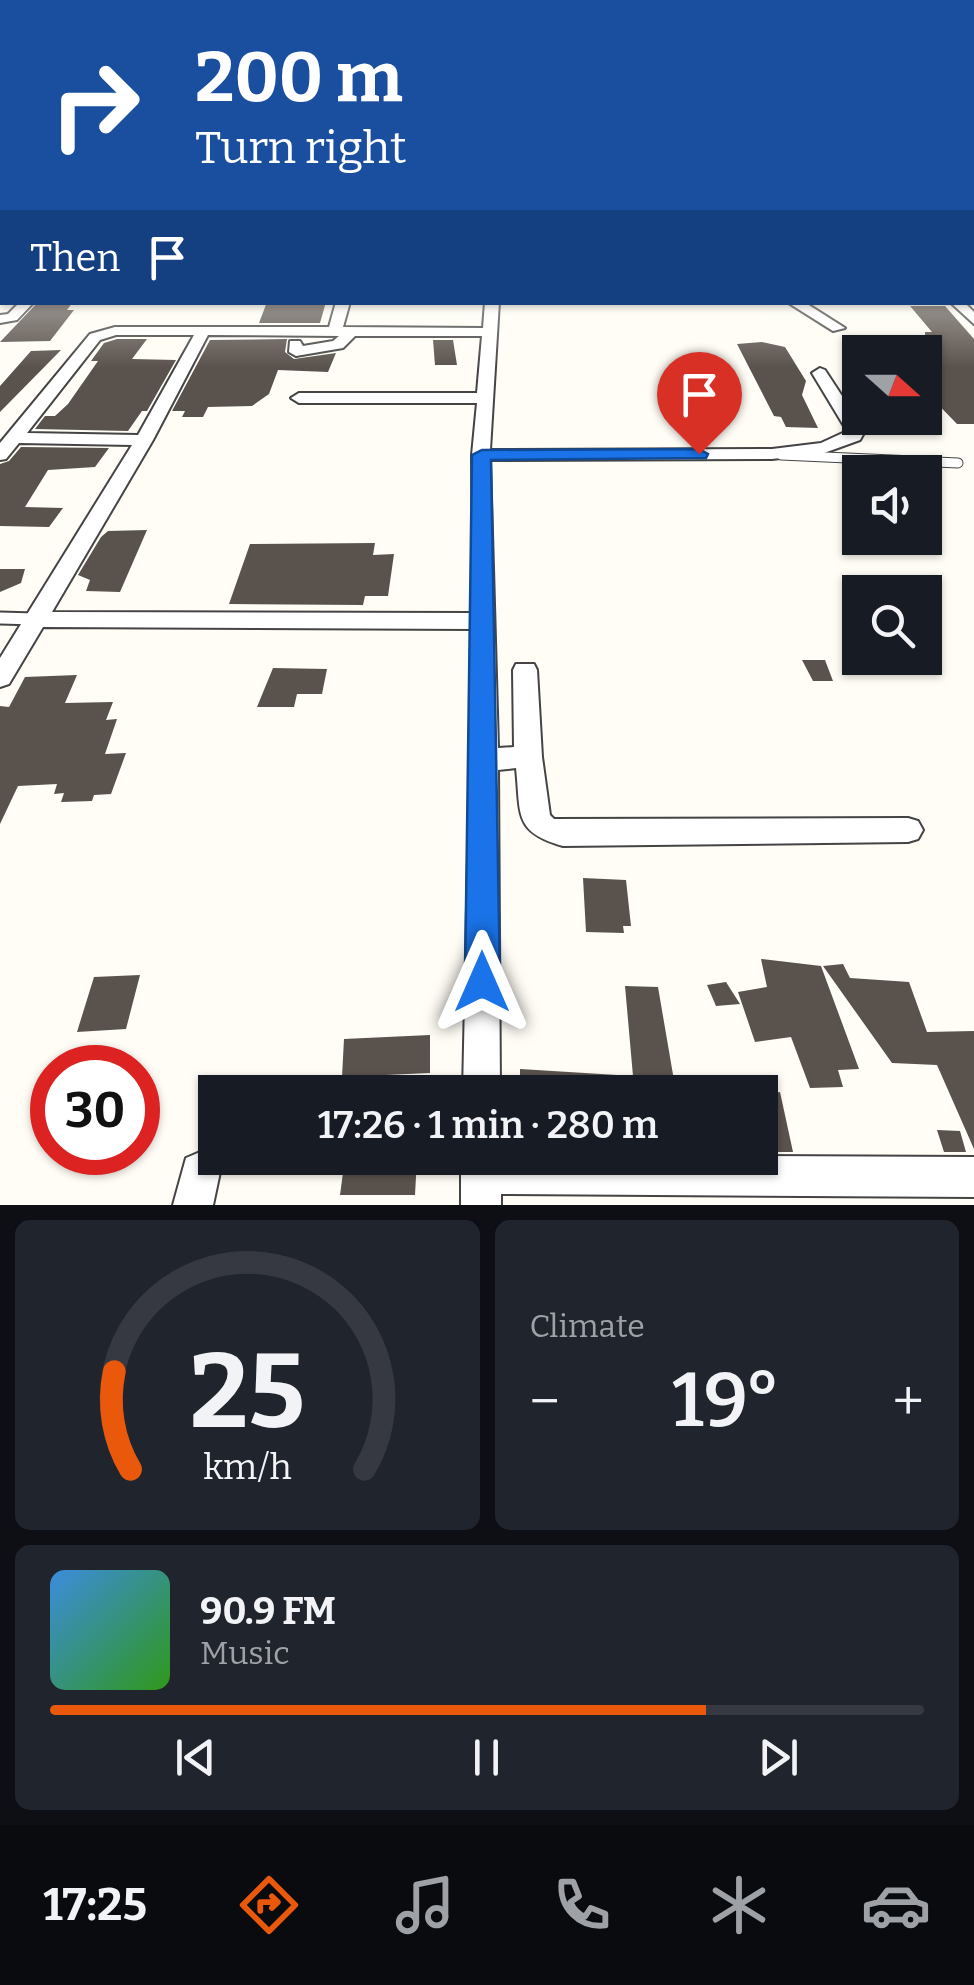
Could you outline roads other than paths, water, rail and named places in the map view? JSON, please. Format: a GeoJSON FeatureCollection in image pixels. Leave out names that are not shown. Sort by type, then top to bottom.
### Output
{"type":"FeatureCollection","features":[{"type":"Feature","properties":{"kind":"street"},"geometry":{"type":"LineString","coordinates":[[0,319],[12,316],[25,305]]}},
{"type":"Feature","properties":{"kind":"street"},"geometry":{"type":"LineString","coordinates":[[295,344],[296,352],[329,348],[343,332],[344,305]]}},
{"type":"Feature","properties":{"kind":"street"},"geometry":{"type":"LineString","coordinates":[[482,1075],[482,455],[492,305]]}},
{"type":"Feature","properties":{"kind":"street"},"geometry":{"type":"LineString","coordinates":[[798,305],[838,328]]}},
{"type":"Feature","properties":{"kind":"street"},"geometry":{"type":"LineString","coordinates":[[0,678],[144,440],[202,331]]}},
{"type":"Feature","properties":{"kind":"street"},"geometry":{"type":"LineString","coordinates":[[0,455],[95,338],[115,332],[492,332]]}},
{"type":"Feature","properties":{"kind":"street"},"geometry":{"type":"LineString","coordinates":[[482,455],[772,454],[824,448],[854,436],[852,420],[820,373]]}},
{"type":"Feature","properties":{"kind":"street"},"geometry":{"type":"LineString","coordinates":[[299,398],[486,398]]}},
{"type":"Feature","properties":{"kind":"street"},"geometry":{"type":"LineString","coordinates":[[14,438],[144,440]]}},
{"type":"Feature","properties":{"kind":"street"},"geometry":{"type":"LineString","coordinates":[[34,619],[485,620]]}},
{"type":"Feature","properties":{"kind":"street"},"geometry":{"type":"LineString","coordinates":[[525,670],[528,757],[536,822],[545,830],[562,834],[908,830]]}},
{"type":"Feature","properties":{"kind":"street"},"geometry":{"type":"LineString","coordinates":[[484,760],[528,757]]}},
{"type":"Feature","properties":{"kind":"street"},"geometry":{"type":"LineString","coordinates":[[481,1179],[974,1177]]}},
{"type":"Feature","properties":{"kind":"lane"},"geometry":{"type":"LineString","coordinates":[[772,454],[958,464]]}},
{"type":"Feature","properties":{"kind":"lane"},"geometry":{"type":"LineString","coordinates":[[0,618],[34,619]]}}]}
